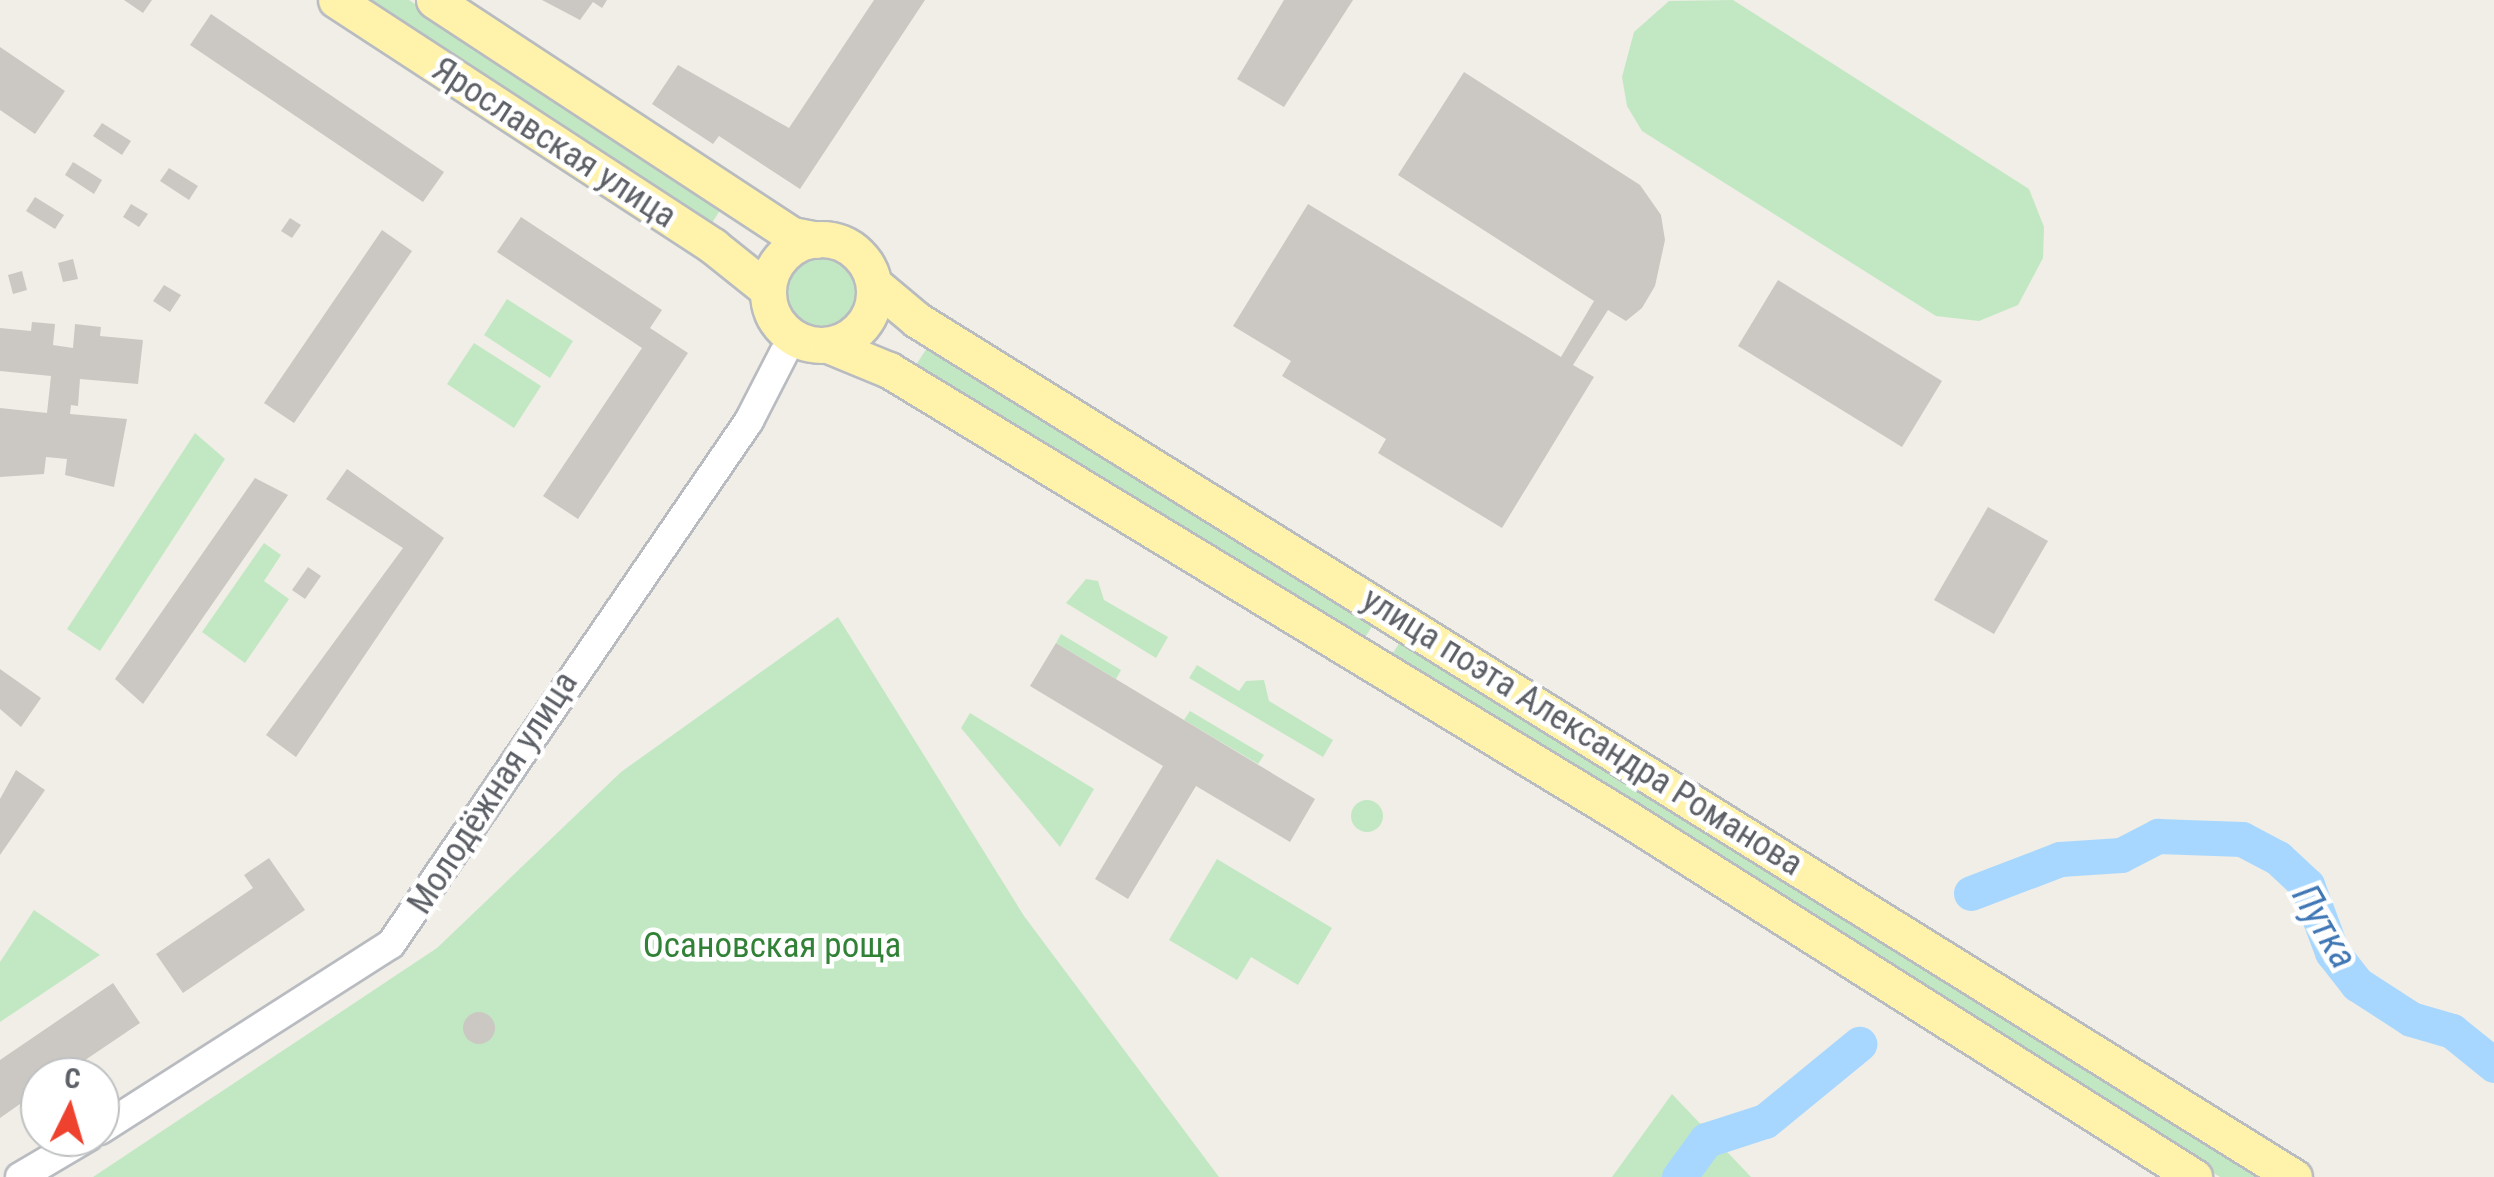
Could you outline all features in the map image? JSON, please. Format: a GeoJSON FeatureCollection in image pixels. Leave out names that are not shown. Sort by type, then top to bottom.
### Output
{"type":"FeatureCollection","features":[{"type":"Feature","properties":{"kind":"main road","name":"Ярославская улица"},"geometry":{"type":"LineString","coordinates":[[336,0],[713,246],[768,290]]}},
{"type":"Feature","properties":{"kind":"main road","name":"Ярославская улица"},"geometry":{"type":"LineString","coordinates":[[434,0],[792,236],[816,240]]}},
{"type":"Feature","properties":{"kind":"main road"},"geometry":{"type":"LineString","coordinates":[[816,240],[858,254],[874,284],[872,308],[860,328],[828,345],[789,335],[773,315],[768,290],[787,252],[816,240]]}},
{"type":"Feature","properties":{"kind":"main road","name":"улица поэта Александра Романова"},"geometry":{"type":"LineString","coordinates":[[874,284],[917,320],[2294,1177]]}},
{"type":"Feature","properties":{"kind":"main road","name":"улица поэта Александра Романова"},"geometry":{"type":"LineString","coordinates":[[828,345],[889,370],[1370,661],[2194,1177]]}},
{"type":"Feature","properties":{"kind":"street","name":"Молодёжная улица"},"geometry":{"type":"LineString","coordinates":[[120,1117],[392,944],[749,421],[784,353]]}},
{"type":"Feature","properties":{"kind":"street"},"geometry":{"type":"LineString","coordinates":[[20,1177],[54,1157]]}},
{"type":"Feature","properties":{"kind":"green space"},"geometry":{"type":"Polygon","coordinates":[[[352,0],[409,0],[721,209],[706,232],[352,0]]]}},
{"type":"Feature","properties":{"kind":"green space"},"geometry":{"type":"Polygon","coordinates":[[[1733,0],[2029,189],[2044,227],[2043,258],[2018,305],[1979,321],[1936,316],[1642,131],[1627,106],[1622,77],[1634,32],[1669,1],[1733,0]]]}},
{"type":"Feature","properties":{"kind":"green space"},"geometry":{"type":"Polygon","coordinates":[[[811,254],[827,254],[852,271],[858,293],[852,315],[841,326],[827,332],[811,332],[786,315],[780,301],[780,285],[797,260],[811,254]]]}},
{"type":"Feature","properties":{"kind":"green space"},"geometry":{"type":"Polygon","coordinates":[[[507,299],[573,341],[550,378],[484,335],[507,299]]]}},
{"type":"Feature","properties":{"kind":"green space"},"geometry":{"type":"Polygon","coordinates":[[[474,343],[541,386],[514,428],[447,384],[474,343]]]}},
{"type":"Feature","properties":{"kind":"green space"},"geometry":{"type":"Polygon","coordinates":[[[927,348],[1374,623],[1361,644],[914,368],[927,348]]]}},
{"type":"Feature","properties":{"kind":"green space"},"geometry":{"type":"Polygon","coordinates":[[[195,433],[225,459],[100,651],[67,629],[195,433]]]}},
{"type":"Feature","properties":{"kind":"green space"},"geometry":{"type":"Polygon","coordinates":[[[264,543],[281,555],[264,581],[289,599],[245,663],[202,632],[264,543]]]}},
{"type":"Feature","properties":{"kind":"green space"},"geometry":{"type":"Polygon","coordinates":[[[1086,579],[1098,581],[1104,600],[1168,637],[1156,658],[1066,603],[1086,579]]]}},
{"type":"Feature","properties":{"kind":"green space","name":"Осановская роща"},"geometry":{"type":"Polygon","coordinates":[[[838,617],[1024,916],[1219,1177],[93,1177],[437,948],[621,772],[838,617]]]}},
{"type":"Feature","properties":{"kind":"green space"},"geometry":{"type":"Polygon","coordinates":[[[1061,634],[1121,670],[1116,679],[1056,643],[1061,634]]]}},
{"type":"Feature","properties":{"kind":"green space"},"geometry":{"type":"Polygon","coordinates":[[[1401,640],[2267,1177],[2220,1177],[1388,661],[1401,640]]]}},
{"type":"Feature","properties":{"kind":"green space"},"geometry":{"type":"Polygon","coordinates":[[[1197,665],[1239,691],[1246,681],[1264,680],[1269,701],[1333,740],[1323,757],[1189,678],[1197,665]]]}},
{"type":"Feature","properties":{"kind":"green space"},"geometry":{"type":"Polygon","coordinates":[[[1190,711],[1264,755],[1258,764],[1184,720],[1190,711]]]}},
{"type":"Feature","properties":{"kind":"green space"},"geometry":{"type":"Polygon","coordinates":[[[970,713],[1094,789],[1060,847],[961,728],[970,713]]]}},
{"type":"Feature","properties":{"kind":"green space"},"geometry":{"type":"Polygon","coordinates":[[[1367,800],[1378,805],[1383,816],[1378,827],[1367,832],[1356,827],[1351,816],[1356,805],[1367,800]]]}},
{"type":"Feature","properties":{"kind":"green space"},"geometry":{"type":"Polygon","coordinates":[[[1217,859],[1332,928],[1298,985],[1251,957],[1237,980],[1169,940],[1217,859]]]}},
{"type":"Feature","properties":{"kind":"green space"},"geometry":{"type":"Polygon","coordinates":[[[34,910],[100,955],[0,1022],[0,962],[34,910]]]}},
{"type":"Feature","properties":{"kind":"green space"},"geometry":{"type":"Polygon","coordinates":[[[1672,1094],[1751,1177],[1612,1177],[1672,1094]]]}},
{"type":"Feature","properties":{"kind":"building"},"geometry":{"type":"Polygon","coordinates":[[[124,0],[152,0],[143,13],[124,0]]]}},
{"type":"Feature","properties":{"kind":"building"},"geometry":{"type":"Polygon","coordinates":[[[542,0],[607,0],[602,8],[593,2],[580,20],[542,0]]]}},
{"type":"Feature","properties":{"kind":"building"},"geometry":{"type":"Polygon","coordinates":[[[874,0],[925,0],[800,189],[719,136],[713,144],[652,104],[678,65],[789,128],[874,0]]]}},
{"type":"Feature","properties":{"kind":"building"},"geometry":{"type":"Polygon","coordinates":[[[1284,0],[1353,0],[1284,107],[1237,79],[1284,0]]]}},
{"type":"Feature","properties":{"kind":"building"},"geometry":{"type":"Polygon","coordinates":[[[211,14],[444,172],[423,202],[190,45],[211,14]]]}},
{"type":"Feature","properties":{"kind":"building"},"geometry":{"type":"Polygon","coordinates":[[[0,47],[65,91],[35,134],[0,110],[0,47]]]}},
{"type":"Feature","properties":{"kind":"building"},"geometry":{"type":"Polygon","coordinates":[[[1464,72],[1640,185],[1661,215],[1665,240],[1655,286],[1642,308],[1626,321],[1608,310],[1573,365],[1594,377],[1502,528],[1378,453],[1386,439],[1282,376],[1291,361],[1233,326],[1308,204],[1561,357],[1594,301],[1398,175],[1464,72]]]}},
{"type":"Feature","properties":{"kind":"building"},"geometry":{"type":"Polygon","coordinates":[[[102,123],[131,141],[122,155],[93,136],[102,123]]]}},
{"type":"Feature","properties":{"kind":"building"},"geometry":{"type":"Polygon","coordinates":[[[73,162],[102,180],[94,194],[65,175],[73,162]]]}},
{"type":"Feature","properties":{"kind":"building"},"geometry":{"type":"Polygon","coordinates":[[[169,168],[198,186],[189,200],[160,181],[169,168]]]}},
{"type":"Feature","properties":{"kind":"building"},"geometry":{"type":"Polygon","coordinates":[[[35,197],[64,215],[55,229],[26,211],[35,197]]]}},
{"type":"Feature","properties":{"kind":"building"},"geometry":{"type":"Polygon","coordinates":[[[131,204],[148,214],[139,227],[123,217],[131,204]]]}},
{"type":"Feature","properties":{"kind":"building"},"geometry":{"type":"Polygon","coordinates":[[[521,217],[662,310],[650,328],[688,353],[578,519],[543,496],[642,348],[497,252],[521,217]]]}},
{"type":"Feature","properties":{"kind":"building"},"geometry":{"type":"Polygon","coordinates":[[[290,218],[301,225],[292,238],[281,231],[290,218]]]}},
{"type":"Feature","properties":{"kind":"building"},"geometry":{"type":"Polygon","coordinates":[[[382,230],[412,251],[294,423],[264,403],[382,230]]]}},
{"type":"Feature","properties":{"kind":"building"},"geometry":{"type":"Polygon","coordinates":[[[73,259],[78,279],[63,282],[58,263],[73,259]]]}},
{"type":"Feature","properties":{"kind":"building"},"geometry":{"type":"Polygon","coordinates":[[[22,271],[27,290],[13,294],[8,275],[22,271]]]}},
{"type":"Feature","properties":{"kind":"building"},"geometry":{"type":"Polygon","coordinates":[[[1778,280],[1942,381],[1902,447],[1738,346],[1778,280]]]}},
{"type":"Feature","properties":{"kind":"building"},"geometry":{"type":"Polygon","coordinates":[[[164,285],[181,295],[170,312],[153,301],[164,285]]]}},
{"type":"Feature","properties":{"kind":"building"},"geometry":{"type":"Polygon","coordinates":[[[32,322],[55,324],[53,345],[73,348],[75,324],[101,327],[100,336],[143,340],[138,384],[80,379],[78,406],[71,405],[70,414],[127,419],[114,487],[65,475],[67,459],[46,457],[44,474],[0,477],[0,408],[47,413],[51,376],[0,371],[0,328],[31,331],[32,322]]]}},
{"type":"Feature","properties":{"kind":"building"},"geometry":{"type":"Polygon","coordinates":[[[347,469],[444,538],[296,757],[266,735],[403,548],[326,499],[347,469]]]}},
{"type":"Feature","properties":{"kind":"building"},"geometry":{"type":"Polygon","coordinates":[[[255,478],[288,495],[143,704],[115,679],[255,478]]]}},
{"type":"Feature","properties":{"kind":"building"},"geometry":{"type":"Polygon","coordinates":[[[1988,507],[2048,541],[1994,634],[1934,600],[1988,507]]]}},
{"type":"Feature","properties":{"kind":"building"},"geometry":{"type":"Polygon","coordinates":[[[308,567],[321,576],[305,599],[292,590],[308,567]]]}},
{"type":"Feature","properties":{"kind":"building"},"geometry":{"type":"Polygon","coordinates":[[[1056,643],[1315,799],[1290,842],[1196,786],[1128,899],[1095,879],[1163,766],[1030,686],[1056,643]]]}},
{"type":"Feature","properties":{"kind":"building"},"geometry":{"type":"Polygon","coordinates":[[[0,669],[41,698],[21,727],[0,709],[0,669]]]}},
{"type":"Feature","properties":{"kind":"building"},"geometry":{"type":"Polygon","coordinates":[[[16,770],[45,790],[0,855],[0,799],[16,770]]]}},
{"type":"Feature","properties":{"kind":"building"},"geometry":{"type":"Polygon","coordinates":[[[269,858],[305,910],[183,993],[156,954],[253,888],[244,875],[269,858]]]}},
{"type":"Feature","properties":{"kind":"building"},"geometry":{"type":"Polygon","coordinates":[[[113,983],[140,1023],[90,1057],[20,1057],[20,1104],[0,1118],[0,1060],[113,983]]]}},
{"type":"Feature","properties":{"kind":"building"},"geometry":{"type":"Polygon","coordinates":[[[479,1012],[491,1016],[495,1028],[491,1040],[479,1044],[467,1040],[463,1028],[467,1016],[479,1012]]]}},
{"type":"Feature","properties":{"kind":"waterway","name":"Путка"},"geometry":{"type":"LineString","coordinates":[[1971,893],[2060,859],[2121,855],[2158,836],[2242,839],[2278,858],[2307,885],[2332,952],[2357,984],[2411,1019],[2452,1031],[2494,1065]]}},
{"type":"Feature","properties":{"kind":"waterway","name":"Путка"},"geometry":{"type":"LineString","coordinates":[[1679,1177],[1706,1140],[1765,1121],[1859,1044]]}}]}
